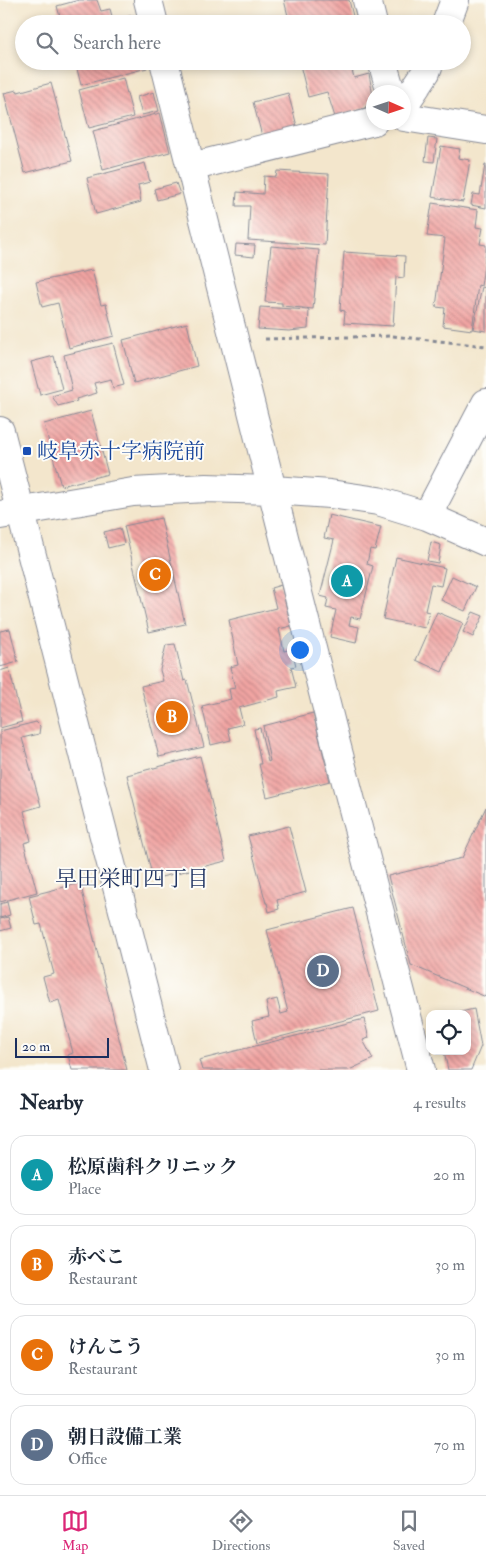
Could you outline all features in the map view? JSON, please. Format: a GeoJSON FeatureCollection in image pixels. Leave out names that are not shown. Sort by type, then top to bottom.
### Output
{"type":"FeatureCollection","features":[{"type":"Feature","properties":{"kind":"street"},"geometry":{"type":"LineString","coordinates":[[148,0],[152,15]]}},
{"type":"Feature","properties":{"kind":"street"},"geometry":{"type":"LineString","coordinates":[[367,0],[371,15]]}},
{"type":"Feature","properties":{"kind":"street"},"geometry":{"type":"LineString","coordinates":[[449,15],[455,0]]}},
{"type":"Feature","properties":{"kind":"street"},"geometry":{"type":"LineString","coordinates":[[166,70],[192,167],[233,340],[421,1070]]}},
{"type":"Feature","properties":{"kind":"street"},"geometry":{"type":"LineString","coordinates":[[384,70],[388,85]]}},
{"type":"Feature","properties":{"kind":"street"},"geometry":{"type":"LineString","coordinates":[[411,94],[427,70]]}},
{"type":"Feature","properties":{"kind":"street"},"geometry":{"type":"LineString","coordinates":[[411,117],[486,130]]}},
{"type":"Feature","properties":{"kind":"street"},"geometry":{"type":"LineString","coordinates":[[192,167],[366,123]]}},
{"type":"Feature","properties":{"kind":"street"},"geometry":{"type":"LineString","coordinates":[[427,516],[486,403]]}},
{"type":"Feature","properties":{"kind":"street"},"geometry":{"type":"LineString","coordinates":[[0,431],[10,512],[164,1070]]}},
{"type":"Feature","properties":{"kind":"street"},"geometry":{"type":"LineString","coordinates":[[10,512],[133,492],[206,488],[273,490],[330,494],[378,501],[427,516],[486,542]]}},
{"type":"Feature","properties":{"kind":"path"},"geometry":{"type":"LineString","coordinates":[[233,340],[392,336],[486,346]]}},
{"type":"Feature","properties":{"kind":"building"},"geometry":{"type":"Polygon","coordinates":[[[79,0],[97,0],[101,11],[110,9],[112,15],[60,15],[57,6],[79,0]]]}},
{"type":"Feature","properties":{"kind":"building"},"geometry":{"type":"Polygon","coordinates":[[[284,0],[349,0],[353,15],[288,15],[284,0]]]}},
{"type":"Feature","properties":{"kind":"building"},"geometry":{"type":"Polygon","coordinates":[[[77,70],[139,70],[81,85],[77,70]]]}},
{"type":"Feature","properties":{"kind":"building"},"geometry":{"type":"Polygon","coordinates":[[[301,70],[352,70],[354,78],[369,74],[371,85],[366,85],[365,108],[335,117],[327,92],[308,97],[301,70]]]}},
{"type":"Feature","properties":{"kind":"building"},"geometry":{"type":"Polygon","coordinates":[[[123,78],[133,117],[89,128],[79,90],[123,78]]]}},
{"type":"Feature","properties":{"kind":"building"},"geometry":{"type":"Polygon","coordinates":[[[51,83],[72,161],[25,173],[4,93],[17,90],[18,92],[51,83]]]}},
{"type":"Feature","properties":{"kind":"building"},"geometry":{"type":"Polygon","coordinates":[[[154,92],[159,111],[142,115],[137,97],[154,92]]]}},
{"type":"Feature","properties":{"kind":"building"},"geometry":{"type":"Polygon","coordinates":[[[288,93],[297,126],[262,136],[253,102],[288,93]]]}},
{"type":"Feature","properties":{"kind":"building"},"geometry":{"type":"Polygon","coordinates":[[[160,113],[170,152],[103,170],[93,131],[160,113]]]}},
{"type":"Feature","properties":{"kind":"building"},"geometry":{"type":"Polygon","coordinates":[[[428,138],[437,139],[434,162],[425,161],[428,138]]]}},
{"type":"Feature","properties":{"kind":"building"},"geometry":{"type":"Polygon","coordinates":[[[441,146],[460,149],[458,158],[470,160],[463,202],[432,197],[441,146]]]}},
{"type":"Feature","properties":{"kind":"building"},"geometry":{"type":"Polygon","coordinates":[[[145,163],[150,182],[138,185],[141,202],[96,214],[87,178],[145,163]]]}},
{"type":"Feature","properties":{"kind":"building"},"geometry":{"type":"Polygon","coordinates":[[[485,165],[486,208],[471,205],[473,194],[480,195],[485,165]]]}},
{"type":"Feature","properties":{"kind":"building"},"geometry":{"type":"Polygon","coordinates":[[[277,171],[329,174],[325,245],[248,240],[250,206],[236,206],[237,192],[263,194],[264,176],[276,177],[277,171]]]}},
{"type":"Feature","properties":{"kind":"building"},"geometry":{"type":"Polygon","coordinates":[[[176,183],[180,194],[157,200],[154,189],[176,183]]]}},
{"type":"Feature","properties":{"kind":"building"},"geometry":{"type":"Polygon","coordinates":[[[432,203],[478,210],[476,227],[483,228],[480,244],[486,245],[486,252],[481,286],[478,285],[472,330],[443,326],[445,308],[436,307],[445,238],[427,236],[432,203]]]}},
{"type":"Feature","properties":{"kind":"building"},"geometry":{"type":"Polygon","coordinates":[[[236,244],[255,245],[254,257],[235,255],[236,244]]]}},
{"type":"Feature","properties":{"kind":"building"},"geometry":{"type":"Polygon","coordinates":[[[271,246],[319,250],[313,309],[282,306],[282,303],[265,302],[271,246]]]}},
{"type":"Feature","properties":{"kind":"building"},"geometry":{"type":"Polygon","coordinates":[[[344,252],[405,256],[404,278],[396,277],[393,326],[344,323],[345,311],[340,310],[344,252]]]}},
{"type":"Feature","properties":{"kind":"building"},"geometry":{"type":"Polygon","coordinates":[[[92,270],[101,305],[106,304],[114,336],[69,348],[58,303],[42,307],[36,282],[92,270]]]}},
{"type":"Feature","properties":{"kind":"building"},"geometry":{"type":"Polygon","coordinates":[[[482,287],[486,288],[486,331],[473,329],[482,287]]]}},
{"type":"Feature","properties":{"kind":"building"},"geometry":{"type":"Polygon","coordinates":[[[260,307],[309,310],[308,329],[289,331],[258,329],[260,307]]]}},
{"type":"Feature","properties":{"kind":"building"},"geometry":{"type":"Polygon","coordinates":[[[187,323],[197,366],[134,383],[123,340],[187,323]]]}},
{"type":"Feature","properties":{"kind":"building"},"geometry":{"type":"Polygon","coordinates":[[[113,343],[124,385],[113,388],[111,379],[94,383],[97,393],[58,406],[52,396],[72,390],[64,355],[113,343]]]}},
{"type":"Feature","properties":{"kind":"building"},"geometry":{"type":"Polygon","coordinates":[[[54,356],[62,389],[40,395],[31,362],[54,356]]]}},
{"type":"Feature","properties":{"kind":"building"},"geometry":{"type":"Polygon","coordinates":[[[91,411],[108,474],[61,486],[44,424],[91,411]]]}},
{"type":"Feature","properties":{"kind":"building"},"geometry":{"type":"Polygon","coordinates":[[[329,515],[381,527],[375,550],[370,549],[367,564],[373,566],[360,619],[351,617],[349,625],[359,627],[356,643],[330,637],[336,610],[326,608],[328,598],[320,596],[334,540],[324,538],[329,515]]]}},
{"type":"Feature","properties":{"kind":"building"},"geometry":{"type":"Polygon","coordinates":[[[161,518],[185,624],[149,632],[124,526],[161,518]]]}},
{"type":"Feature","properties":{"kind":"building"},"geometry":{"type":"Polygon","coordinates":[[[120,528],[124,544],[108,548],[104,532],[120,528]]]}},
{"type":"Feature","properties":{"kind":"building"},"geometry":{"type":"Polygon","coordinates":[[[431,542],[441,545],[438,563],[427,561],[431,542]]]}},
{"type":"Feature","properties":{"kind":"building"},"geometry":{"type":"Polygon","coordinates":[[[396,557],[445,568],[441,586],[431,584],[425,611],[429,612],[425,628],[383,619],[396,557]]]}},
{"type":"Feature","properties":{"kind":"building"},"geometry":{"type":"Polygon","coordinates":[[[452,576],[476,587],[465,611],[441,600],[452,576]]]}},
{"type":"Feature","properties":{"kind":"building"},"geometry":{"type":"Polygon","coordinates":[[[281,585],[291,626],[279,629],[284,651],[292,649],[296,666],[291,667],[296,687],[278,691],[279,697],[239,708],[243,724],[228,728],[231,740],[211,745],[202,706],[231,699],[229,689],[235,688],[230,667],[238,665],[229,620],[276,608],[271,588],[281,585]]]}},
{"type":"Feature","properties":{"kind":"building"},"geometry":{"type":"Polygon","coordinates":[[[437,612],[463,623],[442,672],[416,660],[437,612]]]}},
{"type":"Feature","properties":{"kind":"building"},"geometry":{"type":"Polygon","coordinates":[[[473,612],[483,616],[473,637],[463,632],[473,612]]]}},
{"type":"Feature","properties":{"kind":"building"},"geometry":{"type":"Polygon","coordinates":[[[10,629],[18,662],[0,667],[0,631],[10,629]]]}},
{"type":"Feature","properties":{"kind":"building"},"geometry":{"type":"Polygon","coordinates":[[[175,644],[184,681],[187,680],[204,747],[159,757],[141,686],[163,681],[160,670],[166,645],[175,644]]]}},
{"type":"Feature","properties":{"kind":"building"},"geometry":{"type":"Polygon","coordinates":[[[9,668],[22,722],[0,728],[0,671],[9,668]]]}},
{"type":"Feature","properties":{"kind":"building"},"geometry":{"type":"Polygon","coordinates":[[[313,713],[330,781],[267,797],[259,764],[261,764],[254,729],[260,728],[268,762],[270,761],[263,726],[313,713]]]}},
{"type":"Feature","properties":{"kind":"building"},"geometry":{"type":"Polygon","coordinates":[[[36,722],[40,726],[39,734],[22,738],[41,806],[24,811],[31,841],[24,843],[37,892],[0,902],[0,731],[36,722]]]}},
{"type":"Feature","properties":{"kind":"building"},"geometry":{"type":"Polygon","coordinates":[[[200,756],[226,861],[153,879],[127,775],[200,756]]]}},
{"type":"Feature","properties":{"kind":"building"},"geometry":{"type":"Polygon","coordinates":[[[486,807],[486,997],[411,965],[388,876],[462,858],[486,807]]]}},
{"type":"Feature","properties":{"kind":"building"},"geometry":{"type":"Polygon","coordinates":[[[289,826],[306,892],[277,900],[279,909],[269,912],[248,836],[289,826]]]}},
{"type":"Feature","properties":{"kind":"building"},"geometry":{"type":"Polygon","coordinates":[[[80,883],[127,1070],[72,1070],[68,1055],[73,1053],[59,1000],[50,1003],[43,977],[54,974],[41,924],[36,925],[29,896],[80,883]]]}},
{"type":"Feature","properties":{"kind":"building"},"geometry":{"type":"Polygon","coordinates":[[[7,902],[10,915],[0,918],[0,904],[7,902]]]}},
{"type":"Feature","properties":{"kind":"building"},"geometry":{"type":"Polygon","coordinates":[[[353,908],[379,1011],[257,1043],[252,1021],[269,1017],[266,1002],[277,999],[281,1014],[288,1012],[267,930],[353,908]]]}},
{"type":"Feature","properties":{"kind":"building"},"geometry":{"type":"Polygon","coordinates":[[[8,917],[11,928],[0,931],[0,919],[8,917]]]}},
{"type":"Feature","properties":{"kind":"building"},"geometry":{"type":"Polygon","coordinates":[[[474,1009],[481,1046],[471,1070],[448,1070],[445,1055],[471,1055],[470,1010],[474,1009]]]}},
{"type":"Feature","properties":{"kind":"building"},"geometry":{"type":"Polygon","coordinates":[[[364,1019],[369,1038],[363,1040],[373,1059],[349,1070],[202,1070],[199,1060],[364,1019]]]}},
{"type":"Feature","properties":{"kind":"place","name":"岐阜赤十字病院前"},"geometry":{"type":"Point","coordinates":[27,451]}},
{"type":"Feature","properties":{"kind":"place","name":"けんこう"},"geometry":{"type":"Point","coordinates":[155,575]}},
{"type":"Feature","properties":{"kind":"place","name":"松原歯科クリニック"},"geometry":{"type":"Point","coordinates":[347,581]}},
{"type":"Feature","properties":{"kind":"place","name":"赤べこ"},"geometry":{"type":"Point","coordinates":[172,717]}},
{"type":"Feature","properties":{"kind":"place","name":"朝日設備工業"},"geometry":{"type":"Point","coordinates":[323,971]}},
{"type":"Feature","properties":{"kind":"district","name":"早田栄町四丁目"},"geometry":{"type":"Point","coordinates":[132,879]}}]}
